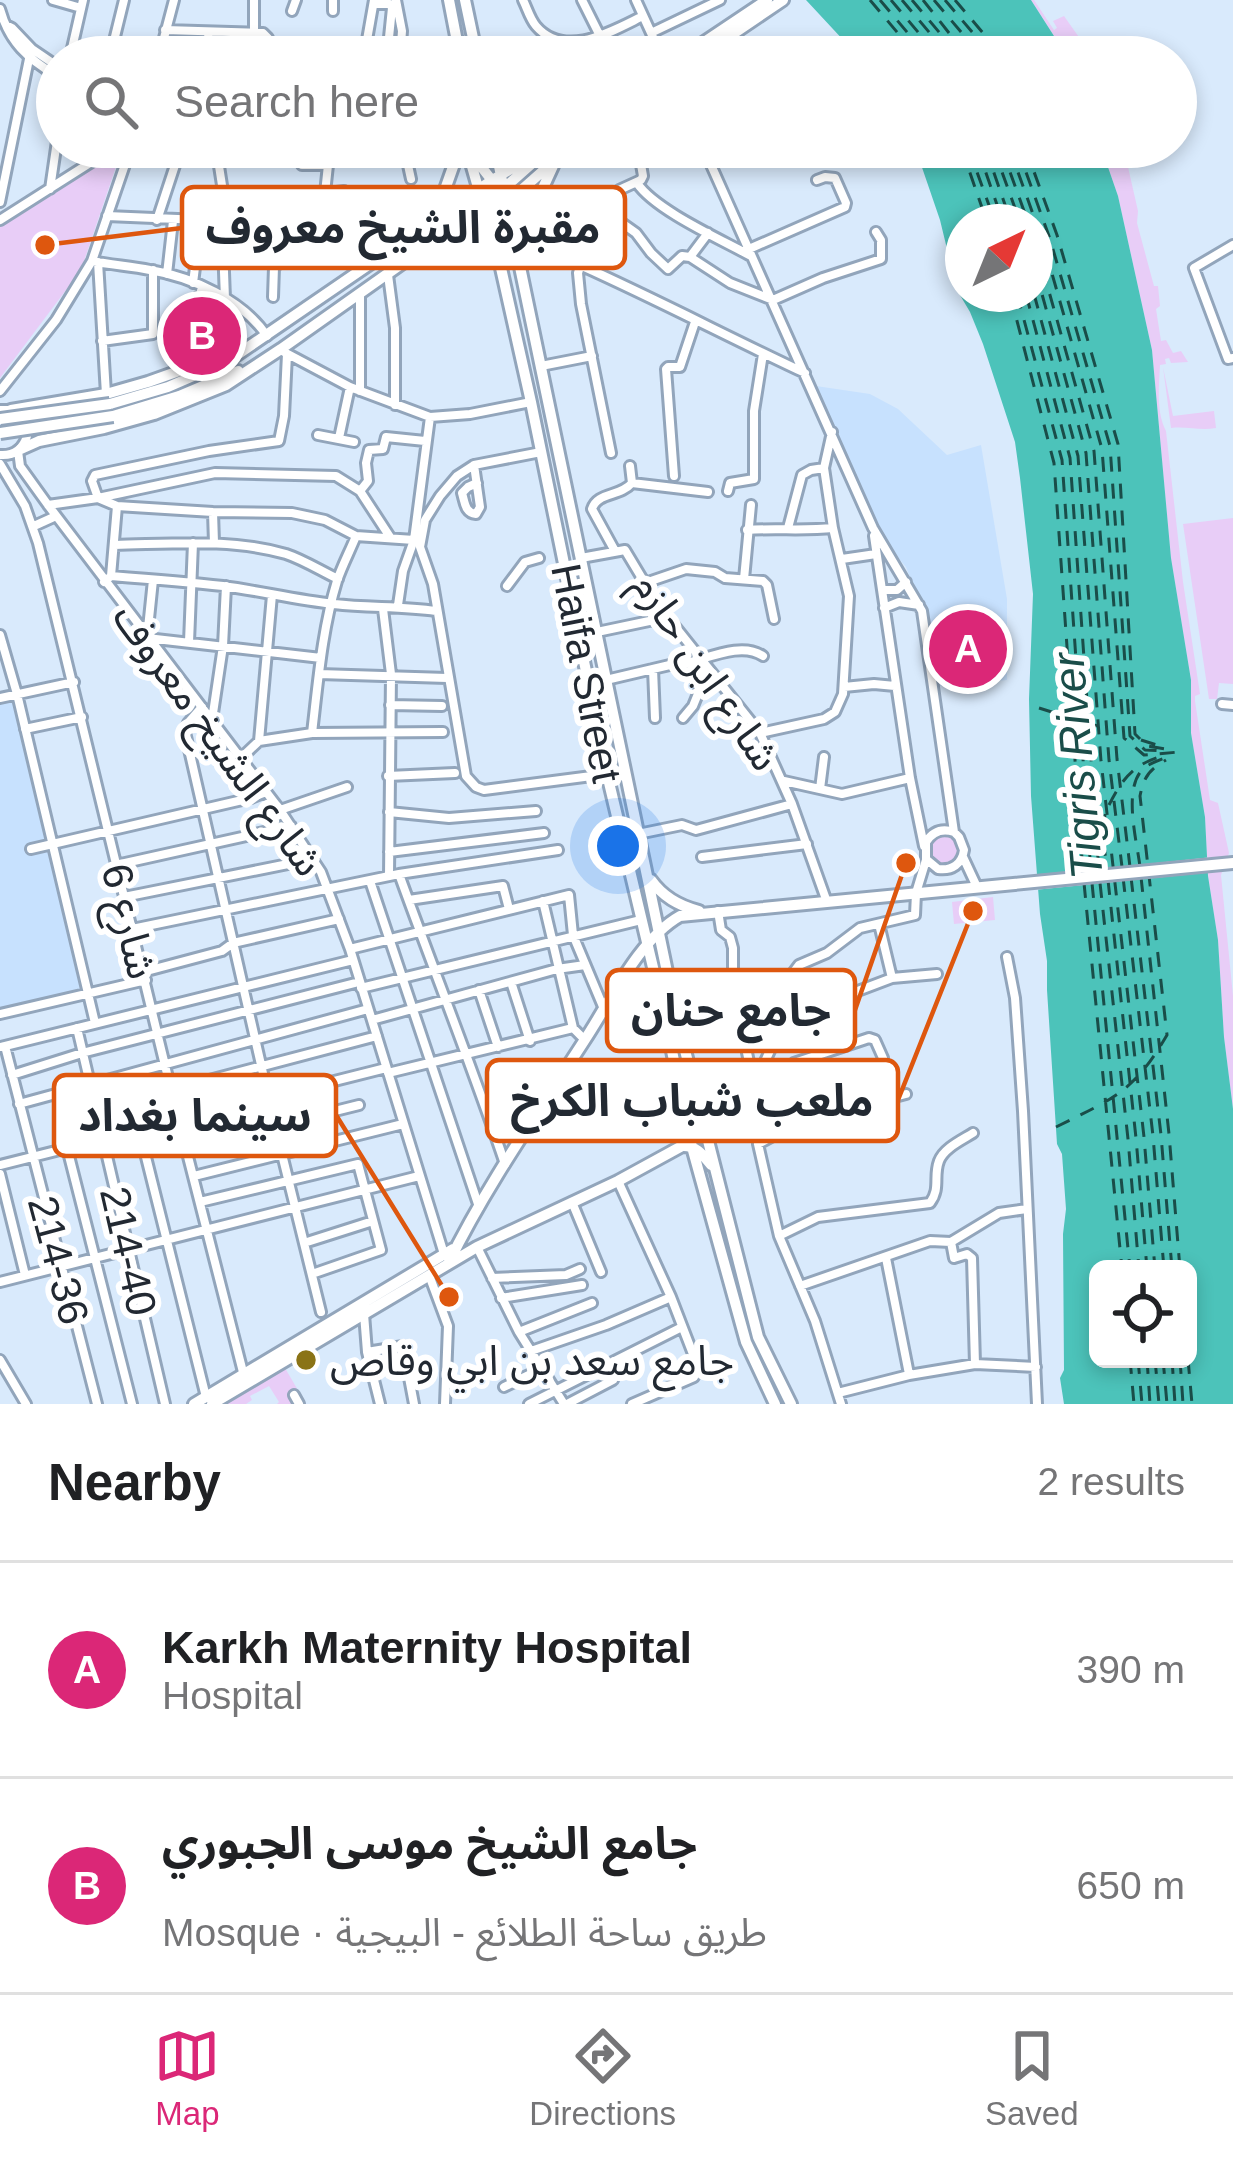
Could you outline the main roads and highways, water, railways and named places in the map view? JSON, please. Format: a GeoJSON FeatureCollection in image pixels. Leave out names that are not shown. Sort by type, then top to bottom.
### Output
{"type":"FeatureCollection","features":[{"type":"Feature","properties":{"kind":"main road"},"geometry":{"type":"LineString","coordinates":[[449,0],[456,36]]}},
{"type":"Feature","properties":{"kind":"main road"},"geometry":{"type":"LineString","coordinates":[[465,0],[473,36]]}},
{"type":"Feature","properties":{"kind":"main road"},"geometry":{"type":"LineString","coordinates":[[713,36],[766,0]]}},
{"type":"Feature","properties":{"kind":"main road"},"geometry":{"type":"LineString","coordinates":[[730,36],[783,0]]}},
{"type":"Feature","properties":{"kind":"main road"},"geometry":{"type":"LineString","coordinates":[[419,231],[457,168]]}},
{"type":"Feature","properties":{"kind":"main road","name":"Haifa Street"},"geometry":{"type":"LineString","coordinates":[[479,168],[513,230],[663,957],[713,1168],[758,1336],[791,1404]]}},
{"type":"Feature","properties":{"kind":"main road","name":"Haifa Street"},"geometry":{"type":"LineString","coordinates":[[494,168],[500,264],[607,774],[692,1147],[746,1342],[775,1404]]}},
{"type":"Feature","properties":{"kind":"main road"},"geometry":{"type":"LineString","coordinates":[[0,433],[197,377],[264,338],[419,231],[493,194],[520,168]]}},
{"type":"Feature","properties":{"kind":"main road"},"geometry":{"type":"LineString","coordinates":[[19,450],[186,403],[226,385],[281,352],[529,168]]}},
{"type":"Feature","properties":{"kind":"main road"},"geometry":{"type":"LineString","coordinates":[[519,257],[546,168]]}},
{"type":"Feature","properties":{"kind":"main road"},"geometry":{"type":"LineString","coordinates":[[436,240],[475,239],[500,264]]}},
{"type":"Feature","properties":{"kind":"main road"},"geometry":{"type":"LineString","coordinates":[[110,405],[264,338]]}},
{"type":"Feature","properties":{"kind":"main road"},"geometry":{"type":"LineString","coordinates":[[4,412],[179,396],[281,352]]}},
{"type":"Feature","properties":{"kind":"main road"},"geometry":{"type":"LineString","coordinates":[[642,924],[650,931],[680,916],[713,912],[1233,863]]}},
{"type":"Feature","properties":{"kind":"main road"},"geometry":{"type":"LineString","coordinates":[[646,874],[666,896],[693,910],[713,912]]}},
{"type":"Feature","properties":{"kind":"main road"},"geometry":{"type":"LineString","coordinates":[[245,1379],[429,1275],[449,1255],[658,928]]}},
{"type":"Feature","properties":{"kind":"main road"},"geometry":{"type":"LineString","coordinates":[[647,945],[663,957]]}},
{"type":"Feature","properties":{"kind":"main road"},"geometry":{"type":"LineString","coordinates":[[666,1154],[700,1115]]}},
{"type":"Feature","properties":{"kind":"main road"},"geometry":{"type":"LineString","coordinates":[[194,1404],[245,1379],[449,1255],[476,1248],[682,1146],[701,1153],[713,1168]]}},
{"type":"Feature","properties":{"kind":"main road"},"geometry":{"type":"LineString","coordinates":[[449,1255],[476,1248]]}},
{"type":"Feature","properties":{"kind":"water"},"geometry":{"type":"Polygon","coordinates":[[[806,0],[1031,0],[1054,36],[839,36],[806,0]]]}},
{"type":"Feature","properties":{"kind":"water","name":"Tigris River"},"geometry":{"type":"Polygon","coordinates":[[[922,168],[1108,168],[1152,350],[1171,558],[1191,680],[1191,733],[1218,940],[1233,1109],[1233,1404],[1064,1404],[1060,1378],[1064,1370],[1066,1209],[1031,796],[1033,594],[1015,442],[970,312],[1053,312],[1053,204],[945,204],[945,241],[922,168]]]}},
{"type":"Feature","properties":{"kind":"place","name":"مقبرة الشيخ معروف"},"geometry":{"type":"Point","coordinates":[45,245]}},
{"type":"Feature","properties":{"kind":"place","name":"جامع الشيخ موسى الجبوري"},"geometry":{"type":"Point","coordinates":[202,336]}},
{"type":"Feature","properties":{"kind":"place","name":"Karkh Maternity Hospital"},"geometry":{"type":"Point","coordinates":[968,649]}},
{"type":"Feature","properties":{"kind":"place","name":"جامع حنان"},"geometry":{"type":"Point","coordinates":[906,863]}},
{"type":"Feature","properties":{"kind":"place","name":"ملعب شباب الكرخ"},"geometry":{"type":"Point","coordinates":[973,911]}},
{"type":"Feature","properties":{"kind":"place","name":"سينما بغداد"},"geometry":{"type":"Point","coordinates":[449,1297]}},
{"type":"Feature","properties":{"kind":"place","name":"جامع سعد بن ابي وقاص"},"geometry":{"type":"Point","coordinates":[306,1360]}}]}
